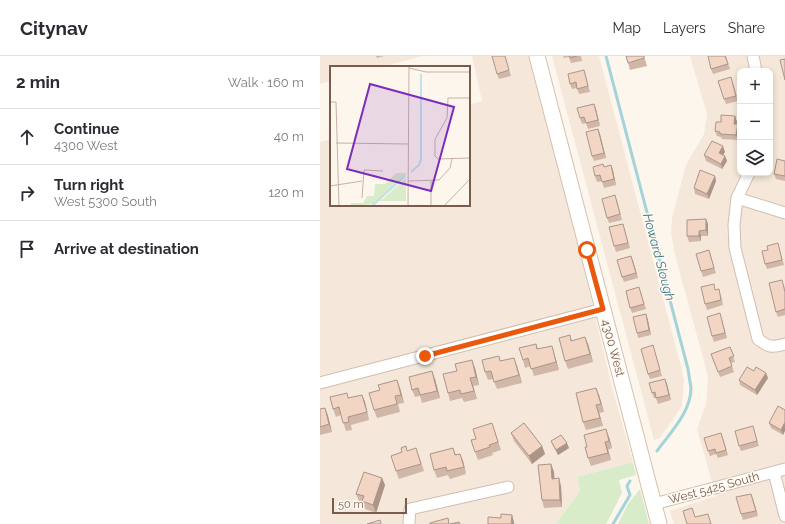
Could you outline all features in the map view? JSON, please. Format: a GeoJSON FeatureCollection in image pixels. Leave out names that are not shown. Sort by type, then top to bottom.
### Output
{"type":"FeatureCollection","features":[{"type":"Feature","properties":{"kind":"street","name":"4300 West"},"geometry":{"type":"LineString","coordinates":[[537,56],[659,524]]}},
{"type":"Feature","properties":{"kind":"street"},"geometry":{"type":"LineString","coordinates":[[753,56],[755,68]]}},
{"type":"Feature","properties":{"kind":"street"},"geometry":{"type":"LineString","coordinates":[[748,176],[737,198],[734,225],[735,248],[758,338],[765,345],[776,347],[785,344]]}},
{"type":"Feature","properties":{"kind":"street"},"geometry":{"type":"LineString","coordinates":[[737,198],[785,213]]}},
{"type":"Feature","properties":{"kind":"street"},"geometry":{"type":"LineString","coordinates":[[320,383],[603,309]]}},
{"type":"Feature","properties":{"kind":"street","name":"West 5425 South"},"geometry":{"type":"LineString","coordinates":[[654,504],[785,469]]}},
{"type":"Feature","properties":{"kind":"street"},"geometry":{"type":"LineString","coordinates":[[774,472],[785,516]]}},
{"type":"Feature","properties":{"kind":"street"},"geometry":{"type":"LineString","coordinates":[[409,524],[410,509],[508,487]]}},
{"type":"Feature","properties":{"kind":"shaded area"},"geometry":{"type":"Polygon","coordinates":[[[320,56],[422,56],[386,66],[330,66],[330,81],[320,84],[320,56]]]}},
{"type":"Feature","properties":{"kind":"shaded area"},"geometry":{"type":"Polygon","coordinates":[[[472,56],[533,56],[612,387],[633,462],[577,477],[580,491],[556,524],[320,524],[320,142],[330,139],[330,206],[470,206],[470,105],[482,101],[472,56]]]}},
{"type":"Feature","properties":{"kind":"shaded area"},"geometry":{"type":"Polygon","coordinates":[[[552,56],[599,56],[684,381],[682,406],[660,438],[654,440],[552,56]]]}},
{"type":"Feature","properties":{"kind":"shaded area"},"geometry":{"type":"Polygon","coordinates":[[[690,56],[785,56],[785,524],[674,524],[670,511],[716,496],[697,429],[706,404],[708,376],[675,255],[671,232],[672,218],[686,165],[704,134],[707,114],[690,56]]]}},
{"type":"Feature","properties":{"kind":"green space"},"geometry":{"type":"Polygon","coordinates":[[[633,462],[636,475],[619,480],[622,493],[606,524],[556,524],[580,491],[577,477],[633,462]]]}},
{"type":"Feature","properties":{"kind":"green space"},"geometry":{"type":"Polygon","coordinates":[[[640,489],[649,524],[618,524],[628,504],[640,489]]]}},
{"type":"Feature","properties":{"kind":"building"},"geometry":{"type":"Polygon","coordinates":[[[492,56],[505,56],[509,70],[497,74],[492,56]]]}},
{"type":"Feature","properties":{"kind":"building"},"geometry":{"type":"Polygon","coordinates":[[[626,56],[644,56],[644,58],[628,63],[626,56]]]}},
{"type":"Feature","properties":{"kind":"building"},"geometry":{"type":"Polygon","coordinates":[[[708,56],[725,56],[728,64],[711,69],[708,56]]]}},
{"type":"Feature","properties":{"kind":"building"},"geometry":{"type":"Polygon","coordinates":[[[785,59],[785,80],[780,60],[785,59]]]}},
{"type":"Feature","properties":{"kind":"building"},"geometry":{"type":"Polygon","coordinates":[[[584,70],[588,86],[577,89],[576,82],[570,84],[568,74],[584,70]]]}},
{"type":"Feature","properties":{"kind":"building"},"geometry":{"type":"Polygon","coordinates":[[[731,77],[736,96],[724,99],[718,81],[731,77]]]}},
{"type":"Feature","properties":{"kind":"building"},"geometry":{"type":"Polygon","coordinates":[[[594,104],[598,120],[586,123],[584,117],[580,118],[577,108],[594,104]]]}},
{"type":"Feature","properties":{"kind":"building"},"geometry":{"type":"Polygon","coordinates":[[[721,115],[735,116],[734,124],[737,124],[736,135],[720,134],[720,132],[715,131],[716,122],[721,122],[721,115]]]}},
{"type":"Feature","properties":{"kind":"building"},"geometry":{"type":"Polygon","coordinates":[[[598,129],[604,153],[592,156],[586,132],[598,129]]]}},
{"type":"Feature","properties":{"kind":"building"},"geometry":{"type":"Polygon","coordinates":[[[712,141],[723,146],[719,153],[725,156],[721,164],[704,155],[712,141]]]}},
{"type":"Feature","properties":{"kind":"building"},"geometry":{"type":"Polygon","coordinates":[[[777,159],[785,161],[785,176],[774,174],[777,159]]]}},
{"type":"Feature","properties":{"kind":"building"},"geometry":{"type":"Polygon","coordinates":[[[603,164],[604,167],[611,165],[614,179],[602,182],[600,175],[595,176],[593,167],[603,164]]]}},
{"type":"Feature","properties":{"kind":"building"},"geometry":{"type":"Polygon","coordinates":[[[700,170],[715,176],[707,194],[694,188],[700,170]]]}},
{"type":"Feature","properties":{"kind":"building"},"geometry":{"type":"Polygon","coordinates":[[[615,195],[620,214],[607,218],[602,199],[615,195]]]}},
{"type":"Feature","properties":{"kind":"building"},"geometry":{"type":"Polygon","coordinates":[[[706,219],[706,230],[699,231],[699,236],[687,236],[687,220],[706,219]]]}},
{"type":"Feature","properties":{"kind":"building"},"geometry":{"type":"Polygon","coordinates":[[[623,224],[628,243],[614,246],[609,227],[623,224]]]}},
{"type":"Feature","properties":{"kind":"building"},"geometry":{"type":"Polygon","coordinates":[[[778,243],[782,260],[765,264],[762,251],[768,250],[767,246],[778,243]]]}},
{"type":"Feature","properties":{"kind":"building"},"geometry":{"type":"Polygon","coordinates":[[[709,250],[714,268],[701,271],[696,254],[709,250]]]}},
{"type":"Feature","properties":{"kind":"building"},"geometry":{"type":"Polygon","coordinates":[[[631,256],[636,273],[622,277],[617,260],[631,256]]]}},
{"type":"Feature","properties":{"kind":"building"},"geometry":{"type":"Polygon","coordinates":[[[782,280],[785,292],[785,309],[776,312],[769,283],[782,280]]]}},
{"type":"Feature","properties":{"kind":"building"},"geometry":{"type":"Polygon","coordinates":[[[714,284],[715,290],[719,289],[721,300],[705,304],[701,287],[714,284]]]}},
{"type":"Feature","properties":{"kind":"building"},"geometry":{"type":"Polygon","coordinates":[[[639,287],[644,304],[630,308],[626,291],[639,287]]]}},
{"type":"Feature","properties":{"kind":"building"},"geometry":{"type":"Polygon","coordinates":[[[720,313],[725,333],[712,336],[707,317],[720,313]]]}},
{"type":"Feature","properties":{"kind":"building"},"geometry":{"type":"Polygon","coordinates":[[[646,314],[649,330],[637,333],[633,317],[646,314]]]}},
{"type":"Feature","properties":{"kind":"building"},"geometry":{"type":"Polygon","coordinates":[[[570,335],[571,341],[585,337],[590,354],[565,361],[559,338],[570,335]]]}},
{"type":"Feature","properties":{"kind":"building"},"geometry":{"type":"Polygon","coordinates":[[[536,344],[537,349],[552,346],[556,362],[531,369],[528,358],[523,360],[519,348],[536,344]]]}},
{"type":"Feature","properties":{"kind":"building"},"geometry":{"type":"Polygon","coordinates":[[[653,345],[660,370],[648,374],[641,349],[653,345]]]}},
{"type":"Feature","properties":{"kind":"building"},"geometry":{"type":"Polygon","coordinates":[[[730,347],[734,356],[729,358],[732,366],[718,372],[711,354],[730,347]]]}},
{"type":"Feature","properties":{"kind":"building"},"geometry":{"type":"Polygon","coordinates":[[[499,356],[500,361],[514,358],[519,375],[494,382],[491,371],[485,372],[482,360],[499,356]]]}},
{"type":"Feature","properties":{"kind":"building"},"geometry":{"type":"Polygon","coordinates":[[[472,360],[476,377],[470,378],[474,391],[461,394],[460,390],[448,393],[443,374],[457,371],[455,364],[472,360]]]}},
{"type":"Feature","properties":{"kind":"building"},"geometry":{"type":"Polygon","coordinates":[[[747,367],[754,371],[756,367],[766,373],[755,390],[739,380],[747,367]]]}},
{"type":"Feature","properties":{"kind":"building"},"geometry":{"type":"Polygon","coordinates":[[[432,371],[437,391],[420,395],[418,388],[412,390],[409,377],[432,371]]]}},
{"type":"Feature","properties":{"kind":"building"},"geometry":{"type":"Polygon","coordinates":[[[665,379],[669,395],[656,398],[655,392],[652,393],[649,383],[665,379]]]}},
{"type":"Feature","properties":{"kind":"building"},"geometry":{"type":"Polygon","coordinates":[[[397,380],[401,395],[395,396],[397,404],[374,410],[369,393],[380,390],[378,385],[397,380]]]}},
{"type":"Feature","properties":{"kind":"building"},"geometry":{"type":"Polygon","coordinates":[[[596,388],[601,404],[596,405],[600,418],[583,422],[576,393],[596,388]]]}},
{"type":"Feature","properties":{"kind":"building"},"geometry":{"type":"Polygon","coordinates":[[[347,393],[348,398],[362,395],[367,412],[348,417],[349,422],[343,423],[339,407],[333,409],[330,397],[347,393]]]}},
{"type":"Feature","properties":{"kind":"building"},"geometry":{"type":"Polygon","coordinates":[[[778,406],[785,410],[785,422],[781,430],[769,423],[778,406]]]}},
{"type":"Feature","properties":{"kind":"building"},"geometry":{"type":"Polygon","coordinates":[[[325,408],[329,424],[320,427],[320,409],[325,408]]]}},
{"type":"Feature","properties":{"kind":"building"},"geometry":{"type":"Polygon","coordinates":[[[492,423],[498,442],[489,445],[490,447],[475,452],[471,440],[476,439],[473,429],[492,423]]]}},
{"type":"Feature","properties":{"kind":"building"},"geometry":{"type":"Polygon","coordinates":[[[524,423],[542,446],[529,456],[511,433],[524,423]]]}},
{"type":"Feature","properties":{"kind":"building"},"geometry":{"type":"Polygon","coordinates":[[[753,426],[757,441],[739,446],[735,431],[753,426]]]}},
{"type":"Feature","properties":{"kind":"building"},"geometry":{"type":"Polygon","coordinates":[[[606,429],[609,441],[605,442],[608,453],[588,458],[584,435],[606,429]]]}},
{"type":"Feature","properties":{"kind":"building"},"geometry":{"type":"Polygon","coordinates":[[[721,433],[726,450],[716,453],[715,449],[708,451],[704,438],[721,433]]]}},
{"type":"Feature","properties":{"kind":"building"},"geometry":{"type":"Polygon","coordinates":[[[561,435],[567,443],[556,450],[551,441],[561,435]]]}},
{"type":"Feature","properties":{"kind":"building"},"geometry":{"type":"Polygon","coordinates":[[[406,446],[407,451],[416,448],[421,464],[396,471],[391,456],[402,452],[401,448],[406,446]]]}},
{"type":"Feature","properties":{"kind":"building"},"geometry":{"type":"Polygon","coordinates":[[[453,448],[455,455],[460,454],[464,467],[447,471],[446,467],[434,470],[430,454],[453,448]]]}},
{"type":"Feature","properties":{"kind":"building"},"geometry":{"type":"Polygon","coordinates":[[[551,464],[552,479],[559,478],[560,500],[542,500],[538,465],[551,464]]]}},
{"type":"Feature","properties":{"kind":"building"},"geometry":{"type":"Polygon","coordinates":[[[364,472],[382,478],[373,505],[362,501],[364,496],[356,494],[364,472]]]}},
{"type":"Feature","properties":{"kind":"building"},"geometry":{"type":"Polygon","coordinates":[[[751,494],[756,511],[741,514],[736,497],[751,494]]]}},
{"type":"Feature","properties":{"kind":"building"},"geometry":{"type":"Polygon","coordinates":[[[692,508],[695,517],[708,514],[711,524],[687,524],[683,511],[692,508]]]}},
{"type":"Feature","properties":{"kind":"building"},"geometry":{"type":"Polygon","coordinates":[[[501,514],[512,515],[511,524],[488,524],[488,517],[501,518],[501,514]]]}},
{"type":"Feature","properties":{"kind":"building"},"geometry":{"type":"Polygon","coordinates":[[[448,518],[449,524],[430,524],[430,523],[448,518]]]}},
{"type":"Feature","properties":{"kind":"building"},"geometry":{"type":"Polygon","coordinates":[[[380,520],[381,524],[367,524],[380,520]]]}},
{"type":"Feature","properties":{"kind":"waterway","name":"Howard Slough"},"geometry":{"type":"LineString","coordinates":[[606,56],[688,369],[691,388],[688,405],[684,414],[657,451]]}},
{"type":"Feature","properties":{"kind":"waterway","name":"Howard Slough"},"geometry":{"type":"LineString","coordinates":[[613,524],[630,495],[627,486],[630,481]]}},
{"type":"Feature","properties":{"kind":"route"},"geometry":{"type":"LineString","coordinates":[[425,356],[603,309],[587,250]]}}]}
